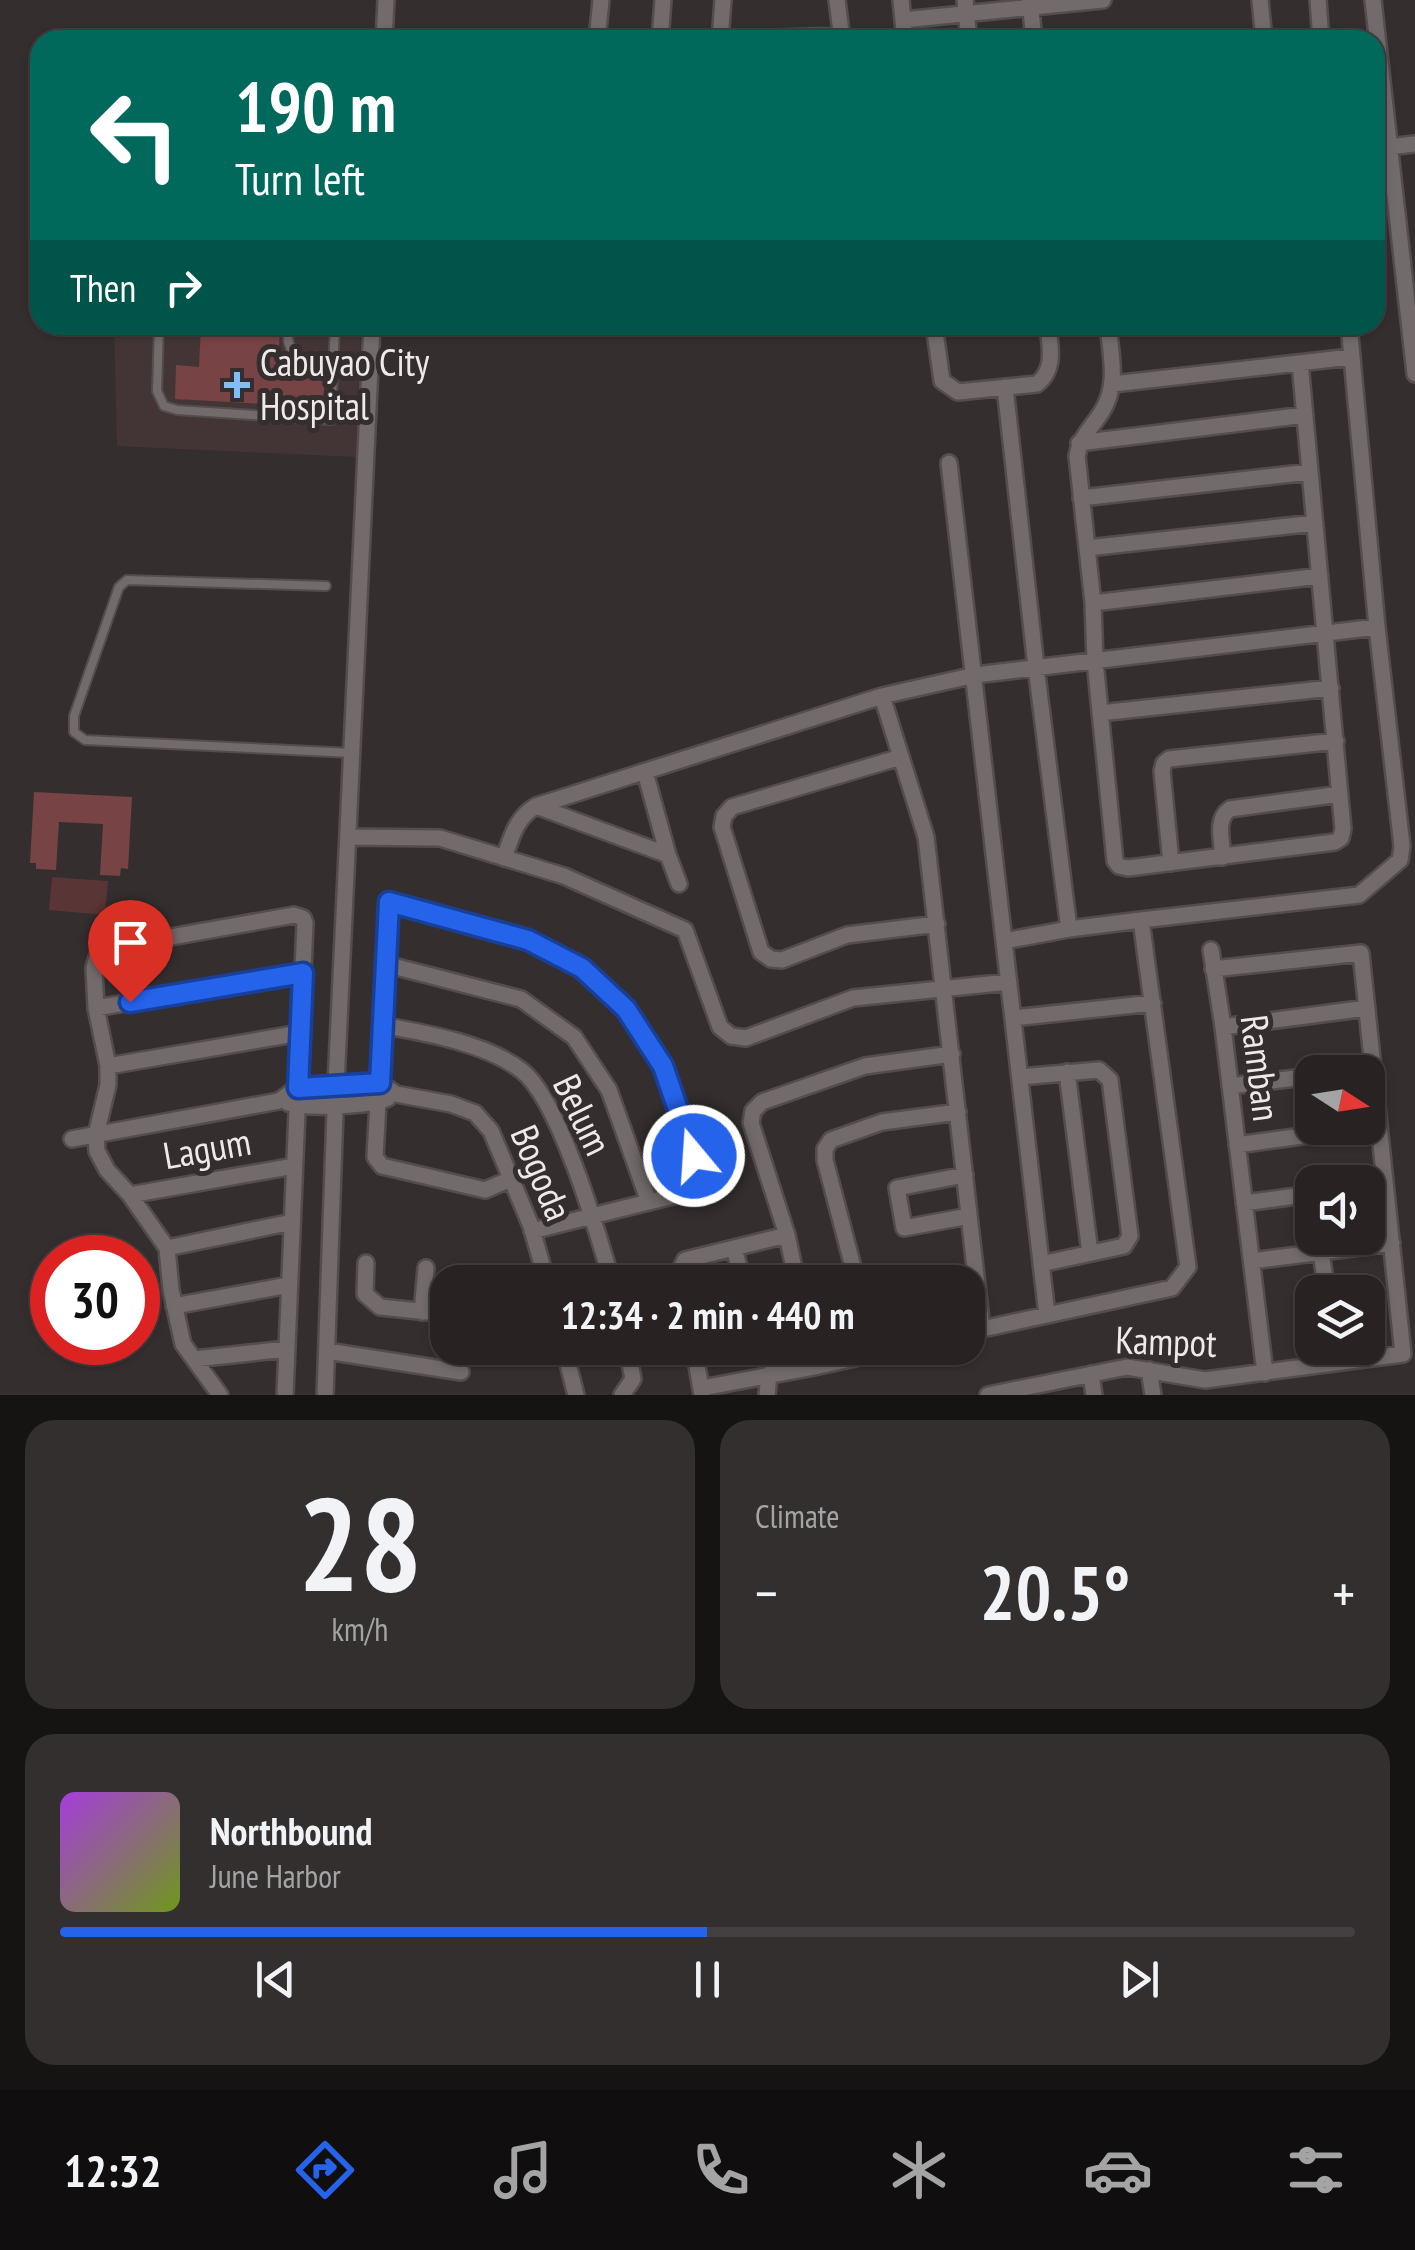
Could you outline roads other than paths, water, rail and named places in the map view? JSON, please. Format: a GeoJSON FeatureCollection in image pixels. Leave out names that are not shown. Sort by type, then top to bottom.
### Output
{"type":"FeatureCollection","features":[{"type":"Feature","properties":{"kind":"street"},"geometry":{"type":"LineString","coordinates":[[384,30],[386,0]]}},
{"type":"Feature","properties":{"kind":"street"},"geometry":{"type":"LineString","coordinates":[[598,30],[601,0]]}},
{"type":"Feature","properties":{"kind":"street"},"geometry":{"type":"LineString","coordinates":[[661,30],[663,0]]}},
{"type":"Feature","properties":{"kind":"street"},"geometry":{"type":"LineString","coordinates":[[721,30],[723,0]]}},
{"type":"Feature","properties":{"kind":"street"},"geometry":{"type":"LineString","coordinates":[[838,0],[840,30]]}},
{"type":"Feature","properties":{"kind":"street"},"geometry":{"type":"LineString","coordinates":[[901,0],[904,30]]}},
{"type":"Feature","properties":{"kind":"street"},"geometry":{"type":"LineString","coordinates":[[903,20],[966,7],[1104,0]]}},
{"type":"Feature","properties":{"kind":"street"},"geometry":{"type":"LineString","coordinates":[[1260,0],[1263,30]]}},
{"type":"Feature","properties":{"kind":"street"},"geometry":{"type":"LineString","coordinates":[[1318,0],[1321,30]]}},
{"type":"Feature","properties":{"kind":"street"},"geometry":{"type":"LineString","coordinates":[[1373,0],[1376,30]]}},
{"type":"Feature","properties":{"kind":"street"},"geometry":{"type":"LineString","coordinates":[[1031,4],[1033,30]]}},
{"type":"Feature","properties":{"kind":"street"},"geometry":{"type":"LineString","coordinates":[[1385,118],[1412,312],[1415,374]]}},
{"type":"Feature","properties":{"kind":"street"},"geometry":{"type":"LineString","coordinates":[[1388,147],[1415,144]]}},
{"type":"Feature","properties":{"kind":"street"},"geometry":{"type":"LineString","coordinates":[[325,1395],[372,335]]}},
{"type":"Feature","properties":{"kind":"street"},"geometry":{"type":"LineString","coordinates":[[935,335],[942,380],[958,392],[1037,384],[1046,377],[1052,362],[1049,335]]}},
{"type":"Feature","properties":{"kind":"street"},"geometry":{"type":"LineString","coordinates":[[1109,335],[1113,384],[1103,410],[1079,443],[1077,456],[1094,603],[1095,661],[1115,862],[1128,868],[1335,842],[1344,829],[1300,364]]}},
{"type":"Feature","properties":{"kind":"street"},"geometry":{"type":"LineString","coordinates":[[1004,941],[1069,928],[1359,895],[1400,860],[1402,846],[1349,335]]}},
{"type":"Feature","properties":{"kind":"street"},"geometry":{"type":"LineString","coordinates":[[1113,384],[1351,357]]}},
{"type":"Feature","properties":{"kind":"street"},"geometry":{"type":"LineString","coordinates":[[1005,387],[1069,928]]}},
{"type":"Feature","properties":{"kind":"street"},"geometry":{"type":"LineString","coordinates":[[1079,443],[1305,415]]}},
{"type":"Feature","properties":{"kind":"street"},"geometry":{"type":"LineString","coordinates":[[949,463],[1047,1315]]}},
{"type":"Feature","properties":{"kind":"street"},"geometry":{"type":"LineString","coordinates":[[1082,498],[1310,472]]}},
{"type":"Feature","properties":{"kind":"street"},"geometry":{"type":"LineString","coordinates":[[1087,548],[1315,523]]}},
{"type":"Feature","properties":{"kind":"street"},"geometry":{"type":"LineString","coordinates":[[1094,603],[1320,576]]}},
{"type":"Feature","properties":{"kind":"street"},"geometry":{"type":"LineString","coordinates":[[504,858],[518,822],[536,806],[882,696],[974,675],[1377,627]]}},
{"type":"Feature","properties":{"kind":"street"},"geometry":{"type":"LineString","coordinates":[[1100,714],[1331,688]]}},
{"type":"Feature","properties":{"kind":"street"},"geometry":{"type":"LineString","coordinates":[[882,696],[926,837],[975,1265]]}},
{"type":"Feature","properties":{"kind":"street"},"geometry":{"type":"LineString","coordinates":[[1171,863],[1162,771],[1169,759],[1336,741]]}},
{"type":"Feature","properties":{"kind":"street"},"geometry":{"type":"LineString","coordinates":[[901,756],[732,808],[724,816],[722,826],[761,952],[770,959],[782,960],[848,935],[938,924]]}},
{"type":"Feature","properties":{"kind":"street"},"geometry":{"type":"LineString","coordinates":[[645,772],[678,884]]}},
{"type":"Feature","properties":{"kind":"street"},"geometry":{"type":"LineString","coordinates":[[1222,856],[1221,822],[1230,808],[1340,794]]}},
{"type":"Feature","properties":{"kind":"street"},"geometry":{"type":"LineString","coordinates":[[536,806],[668,855]]}},
{"type":"Feature","properties":{"kind":"street"},"geometry":{"type":"LineString","coordinates":[[349,836],[440,838],[564,876],[685,930],[720,1026],[732,1036],[746,1038],[853,998],[1009,982]]}},
{"type":"Feature","properties":{"kind":"street"},"geometry":{"type":"LineString","coordinates":[[512,1179],[485,1190],[382,1166],[375,1156],[389,902],[528,940],[582,968],[626,1009],[663,1066],[705,1188],[532,1231]]}},
{"type":"Feature","properties":{"kind":"street"},"geometry":{"type":"LineString","coordinates":[[220,1395],[184,1344],[174,1306],[167,1248],[96,1151],[108,1066],[96,1008],[94,968],[97,957],[109,948],[294,915],[305,923],[284,1395]]}},
{"type":"Feature","properties":{"kind":"street"},"geometry":{"type":"LineString","coordinates":[[985,1329],[1172,1288],[1188,1266],[1141,920]]}},
{"type":"Feature","properties":{"kind":"street","name":"Ramban"},"geometry":{"type":"LineString","coordinates":[[1211,950],[1265,1373]]}},
{"type":"Feature","properties":{"kind":"street"},"geometry":{"type":"LineString","coordinates":[[1213,969],[1361,953],[1372,1055]]}},
{"type":"Feature","properties":{"kind":"street"},"geometry":{"type":"LineString","coordinates":[[385,964],[521,999],[574,1037],[609,1090],[649,1202]]}},
{"type":"Feature","properties":{"kind":"street"},"geometry":{"type":"LineString","coordinates":[[96,1008],[303,973]]}},
{"type":"Feature","properties":{"kind":"street"},"geometry":{"type":"LineString","coordinates":[[1013,1018],[1152,1003]]}},
{"type":"Feature","properties":{"kind":"street"},"geometry":{"type":"LineString","coordinates":[[1223,1027],[1367,1008]]}},
{"type":"Feature","properties":{"kind":"street","name":"Belum"},"geometry":{"type":"LineString","coordinates":[[381,1025],[488,1051],[524,1071],[548,1102],[607,1265]]}},
{"type":"Feature","properties":{"kind":"street"},"geometry":{"type":"LineString","coordinates":[[108,1066],[300,1034]]}},
{"type":"Feature","properties":{"kind":"street"},"geometry":{"type":"LineString","coordinates":[[792,1265],[751,1123],[753,1111],[762,1102],[865,1066],[952,1054]]}},
{"type":"Feature","properties":{"kind":"street"},"geometry":{"type":"LineString","coordinates":[[1020,1078],[1099,1070],[1110,1080],[1130,1236],[1124,1246],[1041,1264]]}},
{"type":"Feature","properties":{"kind":"street"},"geometry":{"type":"LineString","coordinates":[[1068,1072],[1090,1253]]}},
{"type":"Feature","properties":{"kind":"street"},"geometry":{"type":"LineString","coordinates":[[1230,1086],[1295,1078]]}},
{"type":"Feature","properties":{"kind":"street"},"geometry":{"type":"LineString","coordinates":[[72,1140],[279,1100],[298,1088],[380,1083]]}},
{"type":"Feature","properties":{"kind":"street","name":"Bogoda"},"geometry":{"type":"LineString","coordinates":[[380,1083],[396,1094],[451,1104],[475,1113],[492,1130],[542,1265]]}},
{"type":"Feature","properties":{"kind":"street"},"geometry":{"type":"LineString","coordinates":[[279,1100],[297,1106],[335,1105],[380,1102],[396,1094]]}},
{"type":"Feature","properties":{"kind":"street"},"geometry":{"type":"LineString","coordinates":[[853,1265],[825,1160],[825,1149],[831,1140],[882,1122],[958,1112]]}},
{"type":"Feature","properties":{"kind":"street"},"geometry":{"type":"LineString","coordinates":[[1237,1144],[1295,1136]]}},
{"type":"Feature","properties":{"kind":"street"},"geometry":{"type":"LineString","coordinates":[[1375,1145],[1386,1184],[1392,1243],[1385,1244]]}},
{"type":"Feature","properties":{"kind":"street","name":"Lagum"},"geometry":{"type":"LineString","coordinates":[[130,1195],[294,1166]]}},
{"type":"Feature","properties":{"kind":"street"},"geometry":{"type":"LineString","coordinates":[[965,1175],[896,1188],[904,1228],[969,1216]]}},
{"type":"Feature","properties":{"kind":"street"},"geometry":{"type":"LineString","coordinates":[[1244,1203],[1295,1196]]}},
{"type":"Feature","properties":{"kind":"street"},"geometry":{"type":"LineString","coordinates":[[167,1248],[292,1222]]}},
{"type":"Feature","properties":{"kind":"street"},"geometry":{"type":"LineString","coordinates":[[682,1265],[685,1260],[786,1235]]}},
{"type":"Feature","properties":{"kind":"street","name":"Kampot"},"geometry":{"type":"LineString","coordinates":[[1385,1354],[1403,1354],[1392,1243]]}},
{"type":"Feature","properties":{"kind":"street"},"geometry":{"type":"LineString","coordinates":[[734,1248],[738,1265]]}},
{"type":"Feature","properties":{"kind":"street"},"geometry":{"type":"LineString","coordinates":[[1252,1261],[1298,1255]]}},
{"type":"Feature","properties":{"kind":"street"},"geometry":{"type":"LineString","coordinates":[[366,1264],[365,1294],[380,1307],[430,1313]]}},
{"type":"Feature","properties":{"kind":"street"},"geometry":{"type":"LineString","coordinates":[[422,1312],[426,1268]]}},
{"type":"Feature","properties":{"kind":"street"},"geometry":{"type":"LineString","coordinates":[[174,1306],[289,1285]]}},
{"type":"Feature","properties":{"kind":"street"},"geometry":{"type":"LineString","coordinates":[[194,1359],[286,1348]]}},
{"type":"Feature","properties":{"kind":"street"},"geometry":{"type":"LineString","coordinates":[[327,1351],[460,1372]]}},
{"type":"Feature","properties":{"kind":"street"},"geometry":{"type":"LineString","coordinates":[[568,1365],[576,1395]]}},
{"type":"Feature","properties":{"kind":"street"},"geometry":{"type":"LineString","coordinates":[[622,1395],[633,1379],[630,1365]]}},
{"type":"Feature","properties":{"kind":"street"},"geometry":{"type":"LineString","coordinates":[[697,1365],[702,1392],[823,1365]]}},
{"type":"Feature","properties":{"kind":"street","name":"Kampot"},"geometry":{"type":"LineString","coordinates":[[988,1395],[1034,1390],[1127,1367],[1205,1380],[1297,1365]]}},
{"type":"Feature","properties":{"kind":"street"},"geometry":{"type":"LineString","coordinates":[[1149,1370],[1153,1395]]}},
{"type":"Feature","properties":{"kind":"street"},"geometry":{"type":"LineString","coordinates":[[767,1395],[769,1374]]}},
{"type":"Feature","properties":{"kind":"street"},"geometry":{"type":"LineString","coordinates":[[1090,1374],[1094,1395]]}},
{"type":"Feature","properties":{"kind":"lane"},"geometry":{"type":"LineString","coordinates":[[159,335],[157,391],[164,406],[331,420],[334,335]]}},
{"type":"Feature","properties":{"kind":"lane"},"geometry":{"type":"LineString","coordinates":[[289,335],[288,342],[296,356],[310,362],[370,368]]}},
{"type":"Feature","properties":{"kind":"lane"},"geometry":{"type":"LineString","coordinates":[[326,586],[127,580],[119,587],[74,716],[74,732],[85,740],[352,753]]}},
{"type":"Feature","properties":{"kind":"place","name":"Cabuyao City Hospital"},"geometry":{"type":"Point","coordinates":[237,385]}}]}
